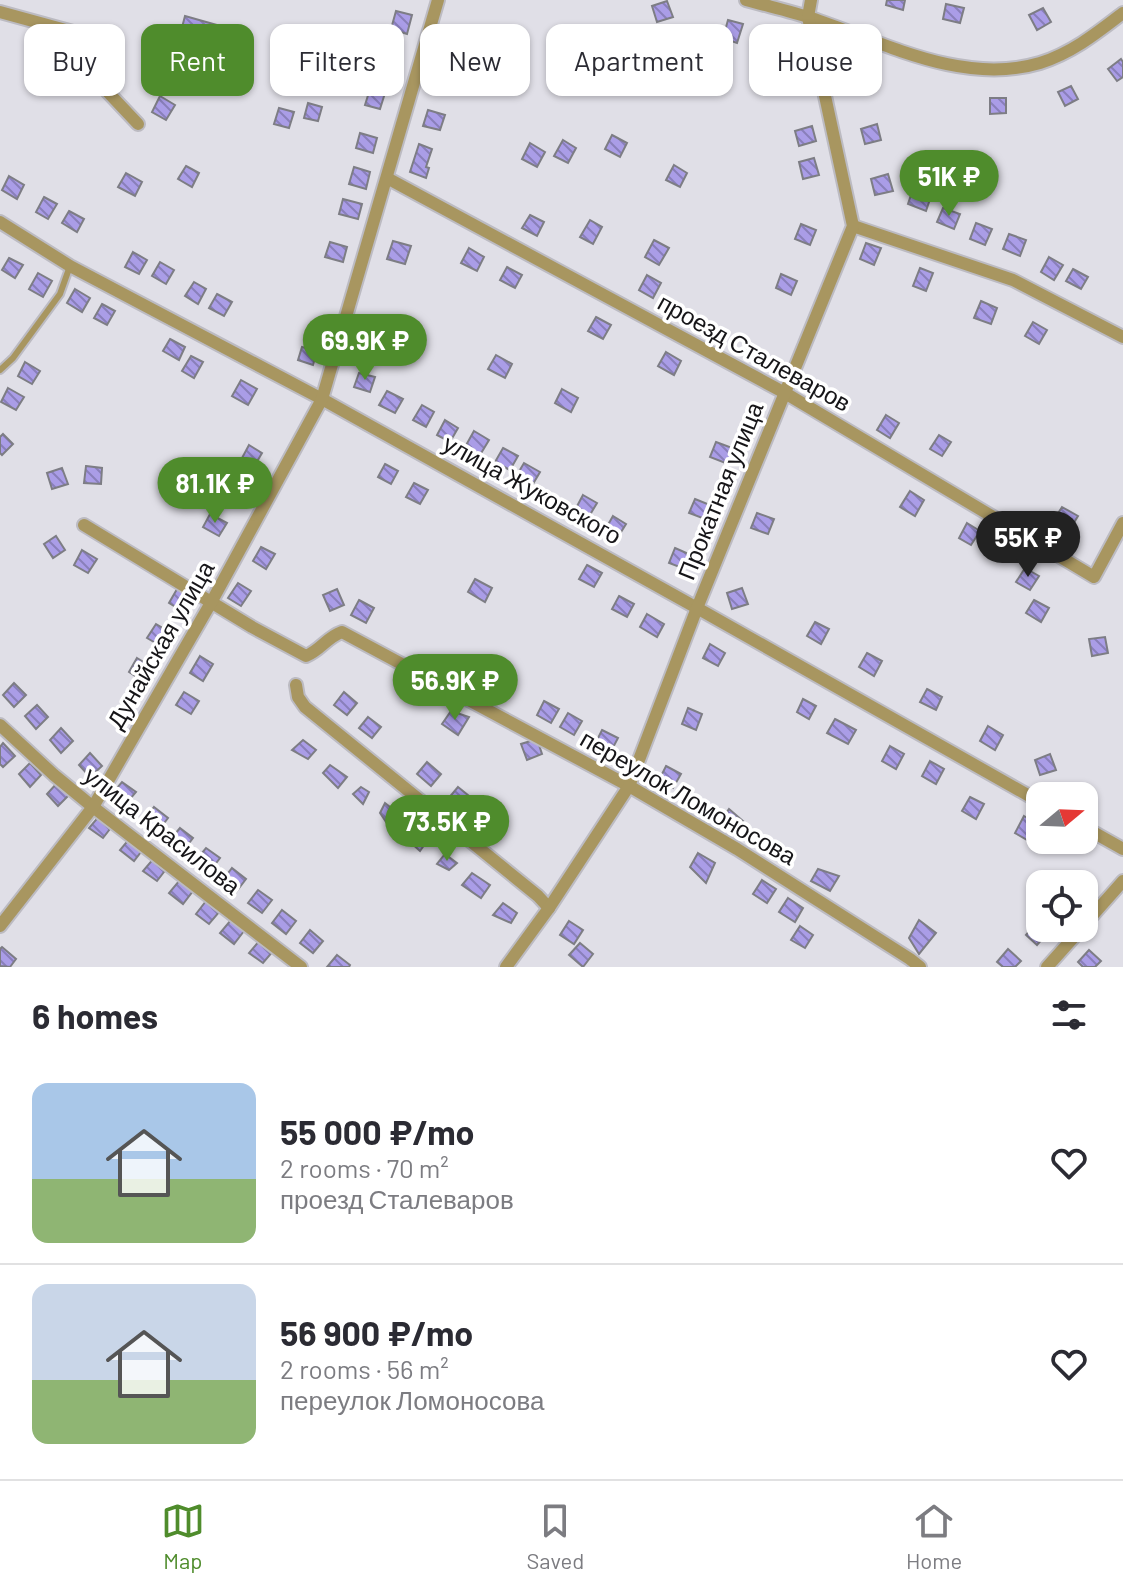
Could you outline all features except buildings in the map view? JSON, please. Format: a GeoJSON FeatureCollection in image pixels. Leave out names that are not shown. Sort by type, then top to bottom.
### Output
{"type":"FeatureCollection","features":[{"type":"Feature","properties":{"kind":"street","name":"Дунайская улица"},"geometry":{"type":"LineString","coordinates":[[0,926],[93,807],[212,601],[322,399],[438,0]]}},
{"type":"Feature","properties":{"kind":"street"},"geometry":{"type":"LineString","coordinates":[[746,0],[808,17],[911,55],[961,67],[991,69],[1031,65],[1076,48],[1123,13]]}},
{"type":"Feature","properties":{"kind":"street"},"geometry":{"type":"LineString","coordinates":[[811,0],[808,17],[853,226],[1013,280],[1123,337]]}},
{"type":"Feature","properties":{"kind":"street"},"geometry":{"type":"LineString","coordinates":[[0,12],[73,32],[93,73],[138,124]]}},
{"type":"Feature","properties":{"kind":"street","name":"проезд Сталеваров"},"geometry":{"type":"LineString","coordinates":[[387,178],[785,393],[1094,577],[1123,523]]}},
{"type":"Feature","properties":{"kind":"street","name":"улица Жуковского"},"geometry":{"type":"LineString","coordinates":[[0,222],[70,266],[322,399],[1026,794]]}},
{"type":"Feature","properties":{"kind":"street","name":"Прокатная улица"},"geometry":{"type":"LineString","coordinates":[[506,967],[549,908],[629,786],[697,608],[853,226]]}},
{"type":"Feature","properties":{"kind":"street"},"geometry":{"type":"LineString","coordinates":[[84,525],[212,601]]}},
{"type":"Feature","properties":{"kind":"street","name":"переулок Ломоносова"},"geometry":{"type":"LineString","coordinates":[[212,601],[306,656],[316,652],[333,635],[342,632],[629,786],[737,849],[920,967]]}},
{"type":"Feature","properties":{"kind":"street"},"geometry":{"type":"LineString","coordinates":[[296,685],[298,697],[305,707],[526,885],[549,908]]}},
{"type":"Feature","properties":{"kind":"street","name":"улица Красилова"},"geometry":{"type":"LineString","coordinates":[[0,725],[93,807],[301,967]]}},
{"type":"Feature","properties":{"kind":"street"},"geometry":{"type":"LineString","coordinates":[[1098,835],[1123,849]]}},
{"type":"Feature","properties":{"kind":"street"},"geometry":{"type":"LineString","coordinates":[[1098,910],[1123,881]]}},
{"type":"Feature","properties":{"kind":"street"},"geometry":{"type":"LineString","coordinates":[[1047,967],[1070,942]]}},
{"type":"Feature","properties":{"kind":"lane"},"geometry":{"type":"LineString","coordinates":[[0,370],[13,358],[60,294],[70,266]]}}]}
